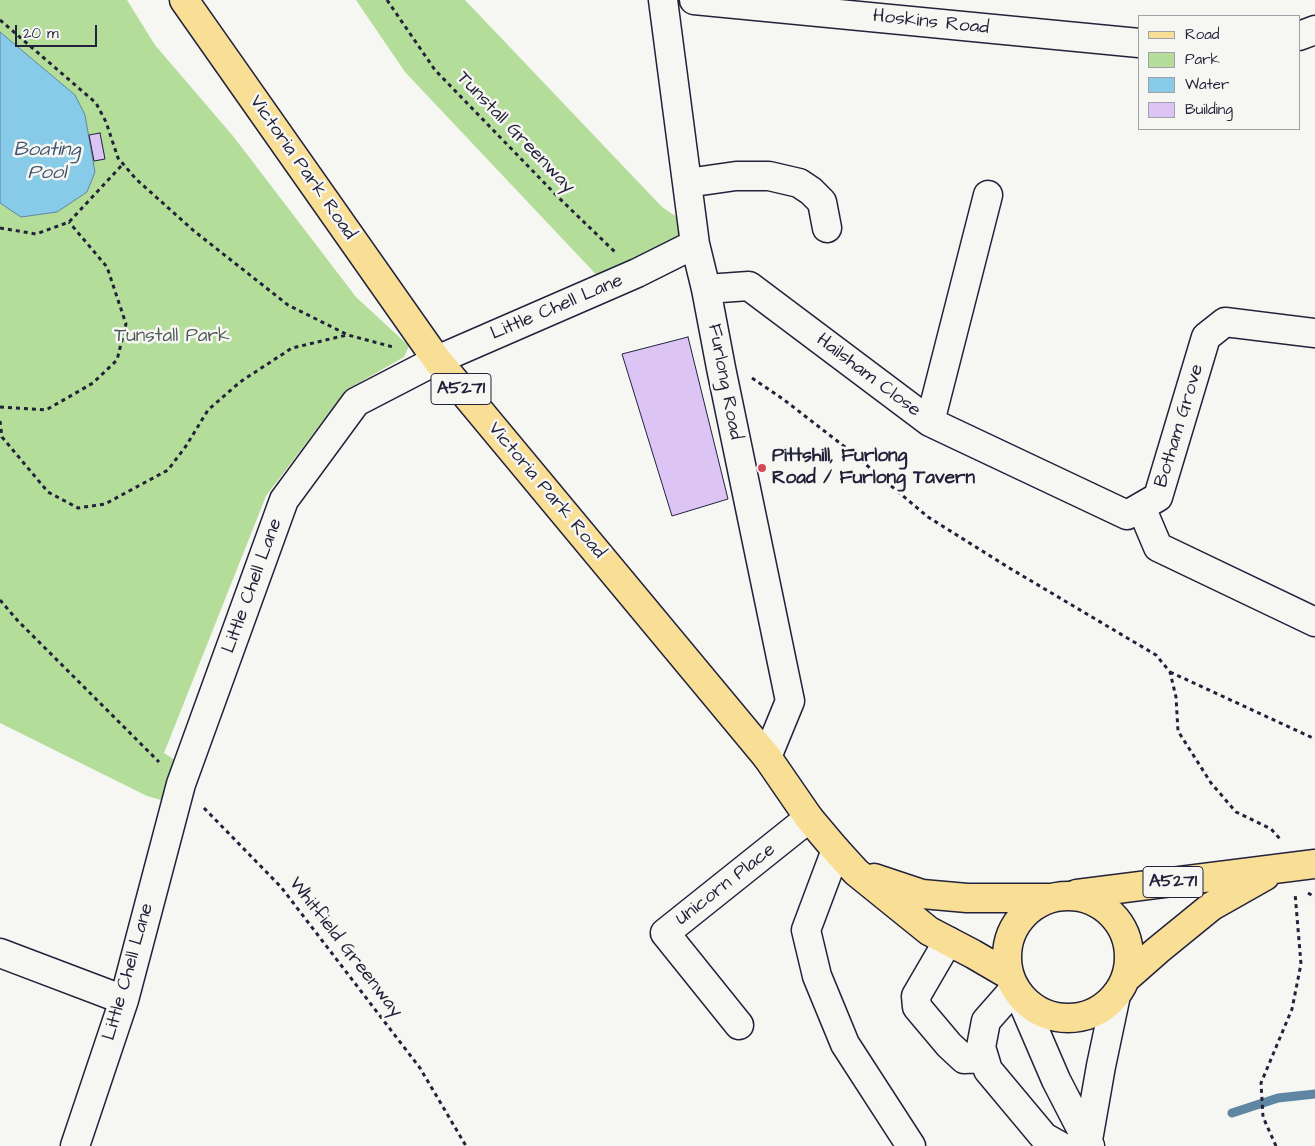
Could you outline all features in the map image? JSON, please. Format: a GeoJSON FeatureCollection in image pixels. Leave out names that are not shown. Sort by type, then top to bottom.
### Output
{"type":"FeatureCollection","features":[{"type":"Feature","properties":{"kind":"main road","name":"Victoria Park Road"},"geometry":{"type":"LineString","coordinates":[[184,0],[437,360],[767,757],[809,818],[856,872],[929,931],[948,941],[1014,986]]}},
{"type":"Feature","properties":{"kind":"main road","name":"Victoria Park Road"},"geometry":{"type":"LineString","coordinates":[[856,872],[922,894],[967,898],[1060,897]]}},
{"type":"Feature","properties":{"kind":"main road","name":"A5271"},"geometry":{"type":"LineString","coordinates":[[1060,897],[1293,872]]}},
{"type":"Feature","properties":{"kind":"main road","name":"A5271"},"geometry":{"type":"LineString","coordinates":[[1121,987],[1158,950],[1212,906],[1293,872]]}},
{"type":"Feature","properties":{"kind":"main road"},"geometry":{"type":"LineString","coordinates":[[1060,897],[1092,900],[1105,907],[1120,923],[1128,942],[1130,958],[1121,987],[1101,1009],[1088,1015],[1067,1019],[1048,1015],[1030,1006],[1014,986],[1006,955],[1011,933],[1021,917],[1039,903],[1060,897]]}},
{"type":"Feature","properties":{"kind":"street","name":"Furlong Road"},"geometry":{"type":"LineString","coordinates":[[663,0],[695,244],[706,289],[790,701],[767,757]]}},
{"type":"Feature","properties":{"kind":"street","name":"Hoskins Road"},"geometry":{"type":"LineString","coordinates":[[694,0],[1138,43]]}},
{"type":"Feature","properties":{"kind":"street"},"geometry":{"type":"LineString","coordinates":[[1300,36],[1315,30]]}},
{"type":"Feature","properties":{"kind":"street"},"geometry":{"type":"LineString","coordinates":[[687,183],[736,176],[770,176],[799,183],[822,202],[827,228]]}},
{"type":"Feature","properties":{"kind":"street","name":"Hailsham Close"},"geometry":{"type":"LineString","coordinates":[[706,289],[749,286],[930,422],[988,195]]}},
{"type":"Feature","properties":{"kind":"street","name":"Little Chell Lane"},"geometry":{"type":"LineString","coordinates":[[75,1146],[124,1000],[180,784],[284,500],[356,402],[437,360],[637,274],[695,244]]}},
{"type":"Feature","properties":{"kind":"street","name":"Botham Grove"},"geometry":{"type":"LineString","coordinates":[[930,422],[1128,515],[1158,497],[1206,337],[1225,322],[1315,333]]}},
{"type":"Feature","properties":{"kind":"street"},"geometry":{"type":"LineString","coordinates":[[1141,507],[1158,547],[1315,622]]}},
{"type":"Feature","properties":{"kind":"street","name":"Unicorn Place"},"geometry":{"type":"LineString","coordinates":[[739,1026],[665,933],[809,818]]}},
{"type":"Feature","properties":{"kind":"street"},"geometry":{"type":"LineString","coordinates":[[836,850],[806,930],[817,976],[845,1044],[911,1146]]}},
{"type":"Feature","properties":{"kind":"street"},"geometry":{"type":"LineString","coordinates":[[948,941],[916,996],[917,1007],[949,1046],[964,1059],[984,1058]]}},
{"type":"Feature","properties":{"kind":"street"},"geometry":{"type":"LineString","coordinates":[[0,953],[124,1000]]}},
{"type":"Feature","properties":{"kind":"street"},"geometry":{"type":"LineString","coordinates":[[1060,1146],[1044,1137],[988,1070],[984,1058],[981,1047],[986,1022],[1014,986],[1056,1080],[1089,1143]]}},
{"type":"Feature","properties":{"kind":"street"},"geometry":{"type":"LineString","coordinates":[[1089,1143],[1102,1066],[1121,987]]}},
{"type":"Feature","properties":{"kind":"path","name":"Tunstall Greenway"},"geometry":{"type":"LineString","coordinates":[[387,0],[434,70],[558,198],[637,274]]}},
{"type":"Feature","properties":{"kind":"path"},"geometry":{"type":"LineString","coordinates":[[0,20],[96,103],[106,122],[118,158],[136,179],[194,231],[288,305],[348,335],[437,360]]}},
{"type":"Feature","properties":{"kind":"path"},"geometry":{"type":"LineString","coordinates":[[0,228],[36,234],[69,222],[123,164]]}},
{"type":"Feature","properties":{"kind":"path"},"geometry":{"type":"LineString","coordinates":[[0,407],[46,410],[93,384],[117,360],[126,324],[108,267],[69,222]]}},
{"type":"Feature","properties":{"kind":"path"},"geometry":{"type":"LineString","coordinates":[[0,421],[2,437],[48,492],[78,508],[105,504],[168,470],[186,446],[208,410],[240,382],[292,348],[348,335]]}},
{"type":"Feature","properties":{"kind":"path"},"geometry":{"type":"LineString","coordinates":[[721,368],[733,366],[783,399],[837,441],[928,517],[1011,569],[1156,655],[1170,672],[1315,739]]}},
{"type":"Feature","properties":{"kind":"path","name":"Whitfield Greenway"},"geometry":{"type":"LineString","coordinates":[[0,600],[18,621],[281,887],[420,1068],[466,1146]]}},
{"type":"Feature","properties":{"kind":"path"},"geometry":{"type":"LineString","coordinates":[[1170,672],[1176,697],[1178,730],[1210,782],[1236,812],[1271,829],[1286,846],[1293,872],[1301,964],[1292,1009],[1261,1083],[1263,1118],[1276,1146]]}},
{"type":"Feature","properties":{"kind":"path"},"geometry":{"type":"LineString","coordinates":[[1293,872],[1315,897]]}},
{"type":"Feature","properties":{"kind":"green space","name":"Tunstall Park"},"geometry":{"type":"Polygon","coordinates":[[[0,0],[127,0],[155,45],[233,136],[356,297],[409,346],[404,357],[346,390],[266,496],[164,753],[187,768],[175,804],[147,796],[0,723],[0,0]]]}},
{"type":"Feature","properties":{"kind":"green space"},"geometry":{"type":"Polygon","coordinates":[[[356,0],[465,0],[662,207],[693,228],[607,286],[405,72],[356,0]]]}},
{"type":"Feature","properties":{"kind":"water","name":"Boating Pool"},"geometry":{"type":"Polygon","coordinates":[[[0,32],[75,95],[85,115],[95,172],[87,192],[57,212],[21,217],[0,203],[0,32]]]}},
{"type":"Feature","properties":{"kind":"building"},"geometry":{"type":"Polygon","coordinates":[[[100,133],[105,159],[94,161],[89,135],[100,133]]]}},
{"type":"Feature","properties":{"kind":"building"},"geometry":{"type":"Polygon","coordinates":[[[688,337],[728,499],[672,516],[622,354],[688,337]]]}},
{"type":"Feature","properties":{"kind":"waterway"},"geometry":{"type":"LineString","coordinates":[[1232,1113],[1278,1098],[1315,1094]]}},
{"type":"Feature","properties":{"kind":"place","name":"Pittshill, Furlong Road / Furlong Tavern"},"geometry":{"type":"Point","coordinates":[762,468]}}]}
